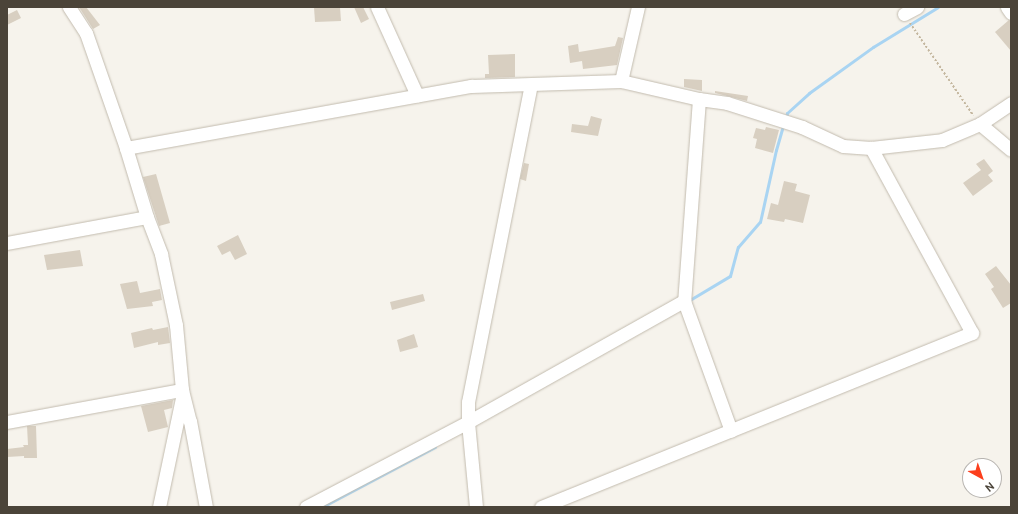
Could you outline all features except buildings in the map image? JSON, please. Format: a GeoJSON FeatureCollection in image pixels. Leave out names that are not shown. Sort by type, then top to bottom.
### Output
{"type":"FeatureCollection","features":[{"type":"Feature","properties":{"kind":"street"},"geometry":{"type":"LineString","coordinates":[[69,7],[86,34],[161,254],[176,325],[182,392],[206,507]]}},
{"type":"Feature","properties":{"kind":"street"},"geometry":{"type":"LineString","coordinates":[[377,7],[417,95]]}},
{"type":"Feature","properties":{"kind":"street"},"geometry":{"type":"LineString","coordinates":[[621,82],[638,7]]}},
{"type":"Feature","properties":{"kind":"street"},"geometry":{"type":"LineString","coordinates":[[904,14],[917,7]]}},
{"type":"Feature","properties":{"kind":"street"},"geometry":{"type":"LineString","coordinates":[[1007,7],[1011,13]]}},
{"type":"Feature","properties":{"kind":"street"},"geometry":{"type":"LineString","coordinates":[[126,148],[471,86],[621,82],[699,99],[727,103],[802,126],[843,146],[871,148],[942,140],[980,124],[1011,103]]}},
{"type":"Feature","properties":{"kind":"street"},"geometry":{"type":"LineString","coordinates":[[476,507],[468,422],[468,402],[530,85]]}},
{"type":"Feature","properties":{"kind":"street"},"geometry":{"type":"LineString","coordinates":[[699,99],[684,301],[730,431]]}},
{"type":"Feature","properties":{"kind":"street"},"geometry":{"type":"LineString","coordinates":[[980,124],[1011,150]]}},
{"type":"Feature","properties":{"kind":"street"},"geometry":{"type":"LineString","coordinates":[[541,507],[972,333],[871,148]]}},
{"type":"Feature","properties":{"kind":"street"},"geometry":{"type":"LineString","coordinates":[[7,243],[147,216]]}},
{"type":"Feature","properties":{"kind":"street"},"geometry":{"type":"LineString","coordinates":[[306,507],[468,422],[684,301]]}},
{"type":"Feature","properties":{"kind":"street"},"geometry":{"type":"LineString","coordinates":[[7,422],[182,392]]}},
{"type":"Feature","properties":{"kind":"street"},"geometry":{"type":"LineString","coordinates":[[159,507],[182,392]]}},
{"type":"Feature","properties":{"kind":"path"},"geometry":{"type":"LineString","coordinates":[[904,14],[980,124]]}},
{"type":"Feature","properties":{"kind":"waterway"},"geometry":{"type":"LineString","coordinates":[[786,118],[787,113],[809,93],[873,47],[938,7]]}},
{"type":"Feature","properties":{"kind":"waterway"},"geometry":{"type":"LineString","coordinates":[[688,301],[730,276],[738,247],[760,222],[783,125]]}},
{"type":"Feature","properties":{"kind":"waterway"},"geometry":{"type":"LineString","coordinates":[[322,507],[435,447]]}}]}
